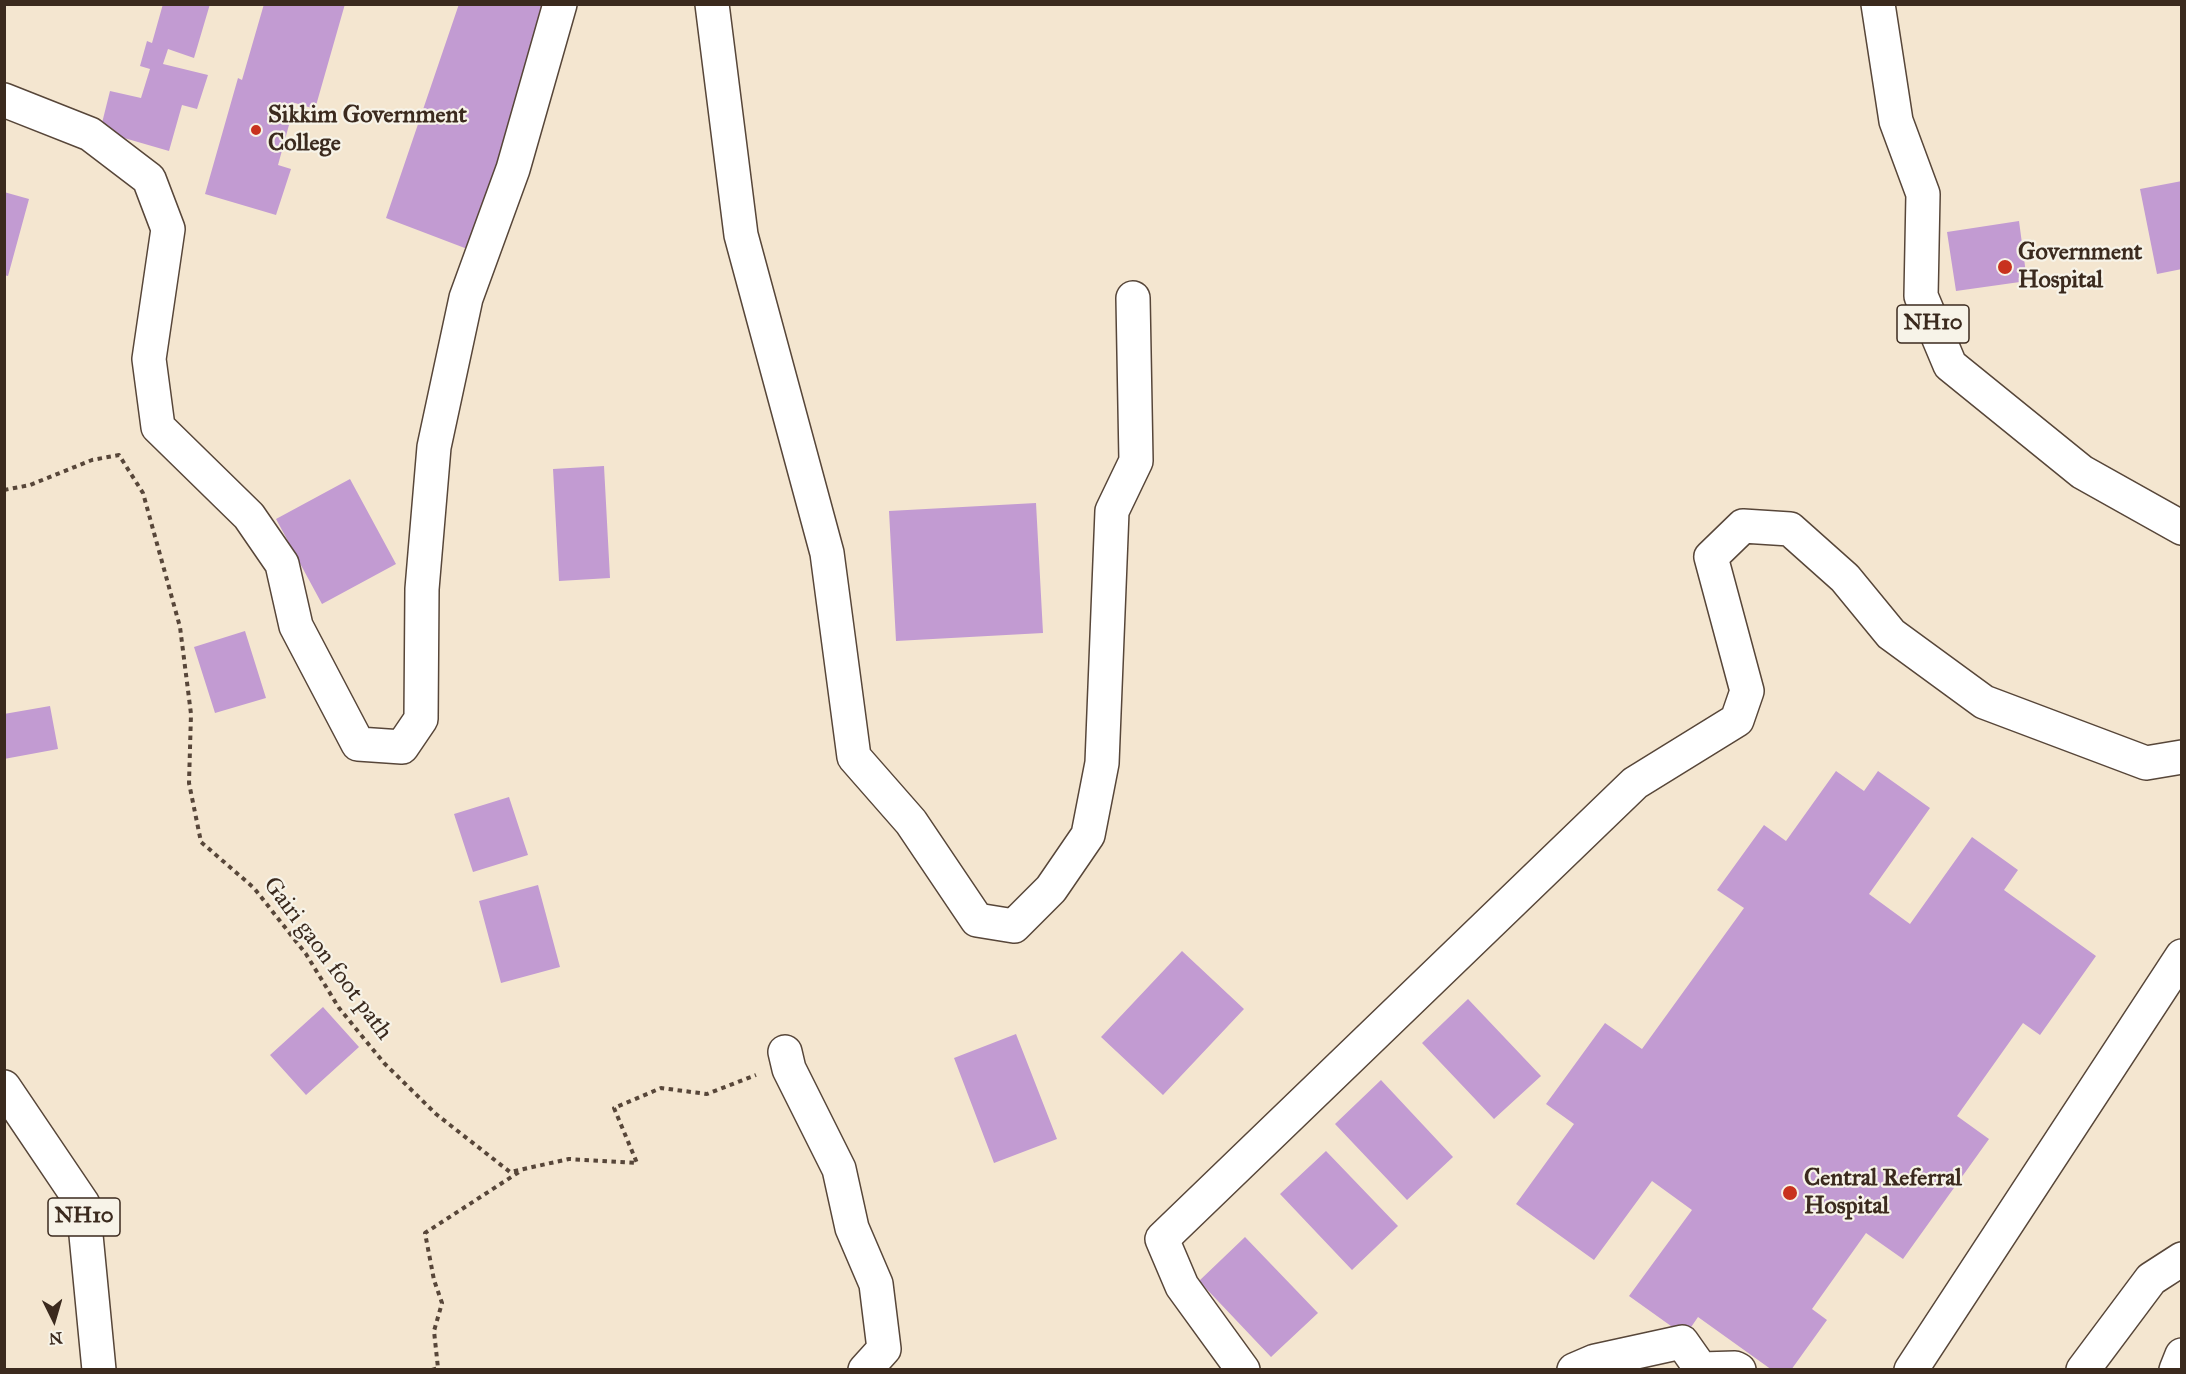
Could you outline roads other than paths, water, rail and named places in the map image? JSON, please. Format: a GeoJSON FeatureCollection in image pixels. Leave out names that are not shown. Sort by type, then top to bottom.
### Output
{"type":"FeatureCollection","features":[{"type":"Feature","properties":{"kind":"main road"},"geometry":{"type":"LineString","coordinates":[[4,100],[90,134],[149,179],[168,229],[149,359],[158,427],[249,516],[282,564],[296,626],[358,744],[402,747],[421,719],[422,589],[434,447],[466,298],[513,169],[560,4]]}},
{"type":"Feature","properties":{"kind":"main road"},"geometry":{"type":"LineString","coordinates":[[712,4],[741,235],[827,553],[854,756],[911,822],[977,920],[1014,926],[1052,889],[1088,835],[1102,763],[1112,511],[1136,461],[1133,298]]}},
{"type":"Feature","properties":{"kind":"main road","name":"NH10"},"geometry":{"type":"LineString","coordinates":[[1878,4],[1896,122],[1923,194],[1922,296],[1950,365],[2082,472],[2181,528]]}},
{"type":"Feature","properties":{"kind":"main road"},"geometry":{"type":"LineString","coordinates":[[1243,1370],[1182,1286],[1162,1239],[1635,783],[1737,720],[1747,691],[1711,557],[1743,526],[1790,529],[1845,578],[1891,634],[1984,702],[2146,762],[2181,757]]}},
{"type":"Feature","properties":{"kind":"main road"},"geometry":{"type":"LineString","coordinates":[[1911,1370],[2181,956]]}},
{"type":"Feature","properties":{"kind":"main road"},"geometry":{"type":"LineString","coordinates":[[787,1060],[839,1169],[852,1228],[876,1284],[884,1349],[865,1370]]}},
{"type":"Feature","properties":{"kind":"main road","name":"NH10"},"geometry":{"type":"LineString","coordinates":[[4,1087],[83,1204],[99,1370]]}},
{"type":"Feature","properties":{"kind":"main road"},"geometry":{"type":"LineString","coordinates":[[2083,1370],[2151,1279],[2181,1259]]}},
{"type":"Feature","properties":{"kind":"main road"},"geometry":{"type":"LineString","coordinates":[[1574,1370],[1595,1361],[1682,1342],[1701,1369],[1735,1368],[1739,1370]]}},
{"type":"Feature","properties":{"kind":"main road"},"geometry":{"type":"LineString","coordinates":[[2176,1370],[2181,1355]]}},
{"type":"Feature","properties":{"kind":"place","name":"Sikkim Government College"},"geometry":{"type":"Point","coordinates":[256,130]}},
{"type":"Feature","properties":{"kind":"place","name":"Government Hospital"},"geometry":{"type":"Point","coordinates":[2005,267]}},
{"type":"Feature","properties":{"kind":"place","name":"Central Referral Hospital"},"geometry":{"type":"Point","coordinates":[1790,1193]}}]}
